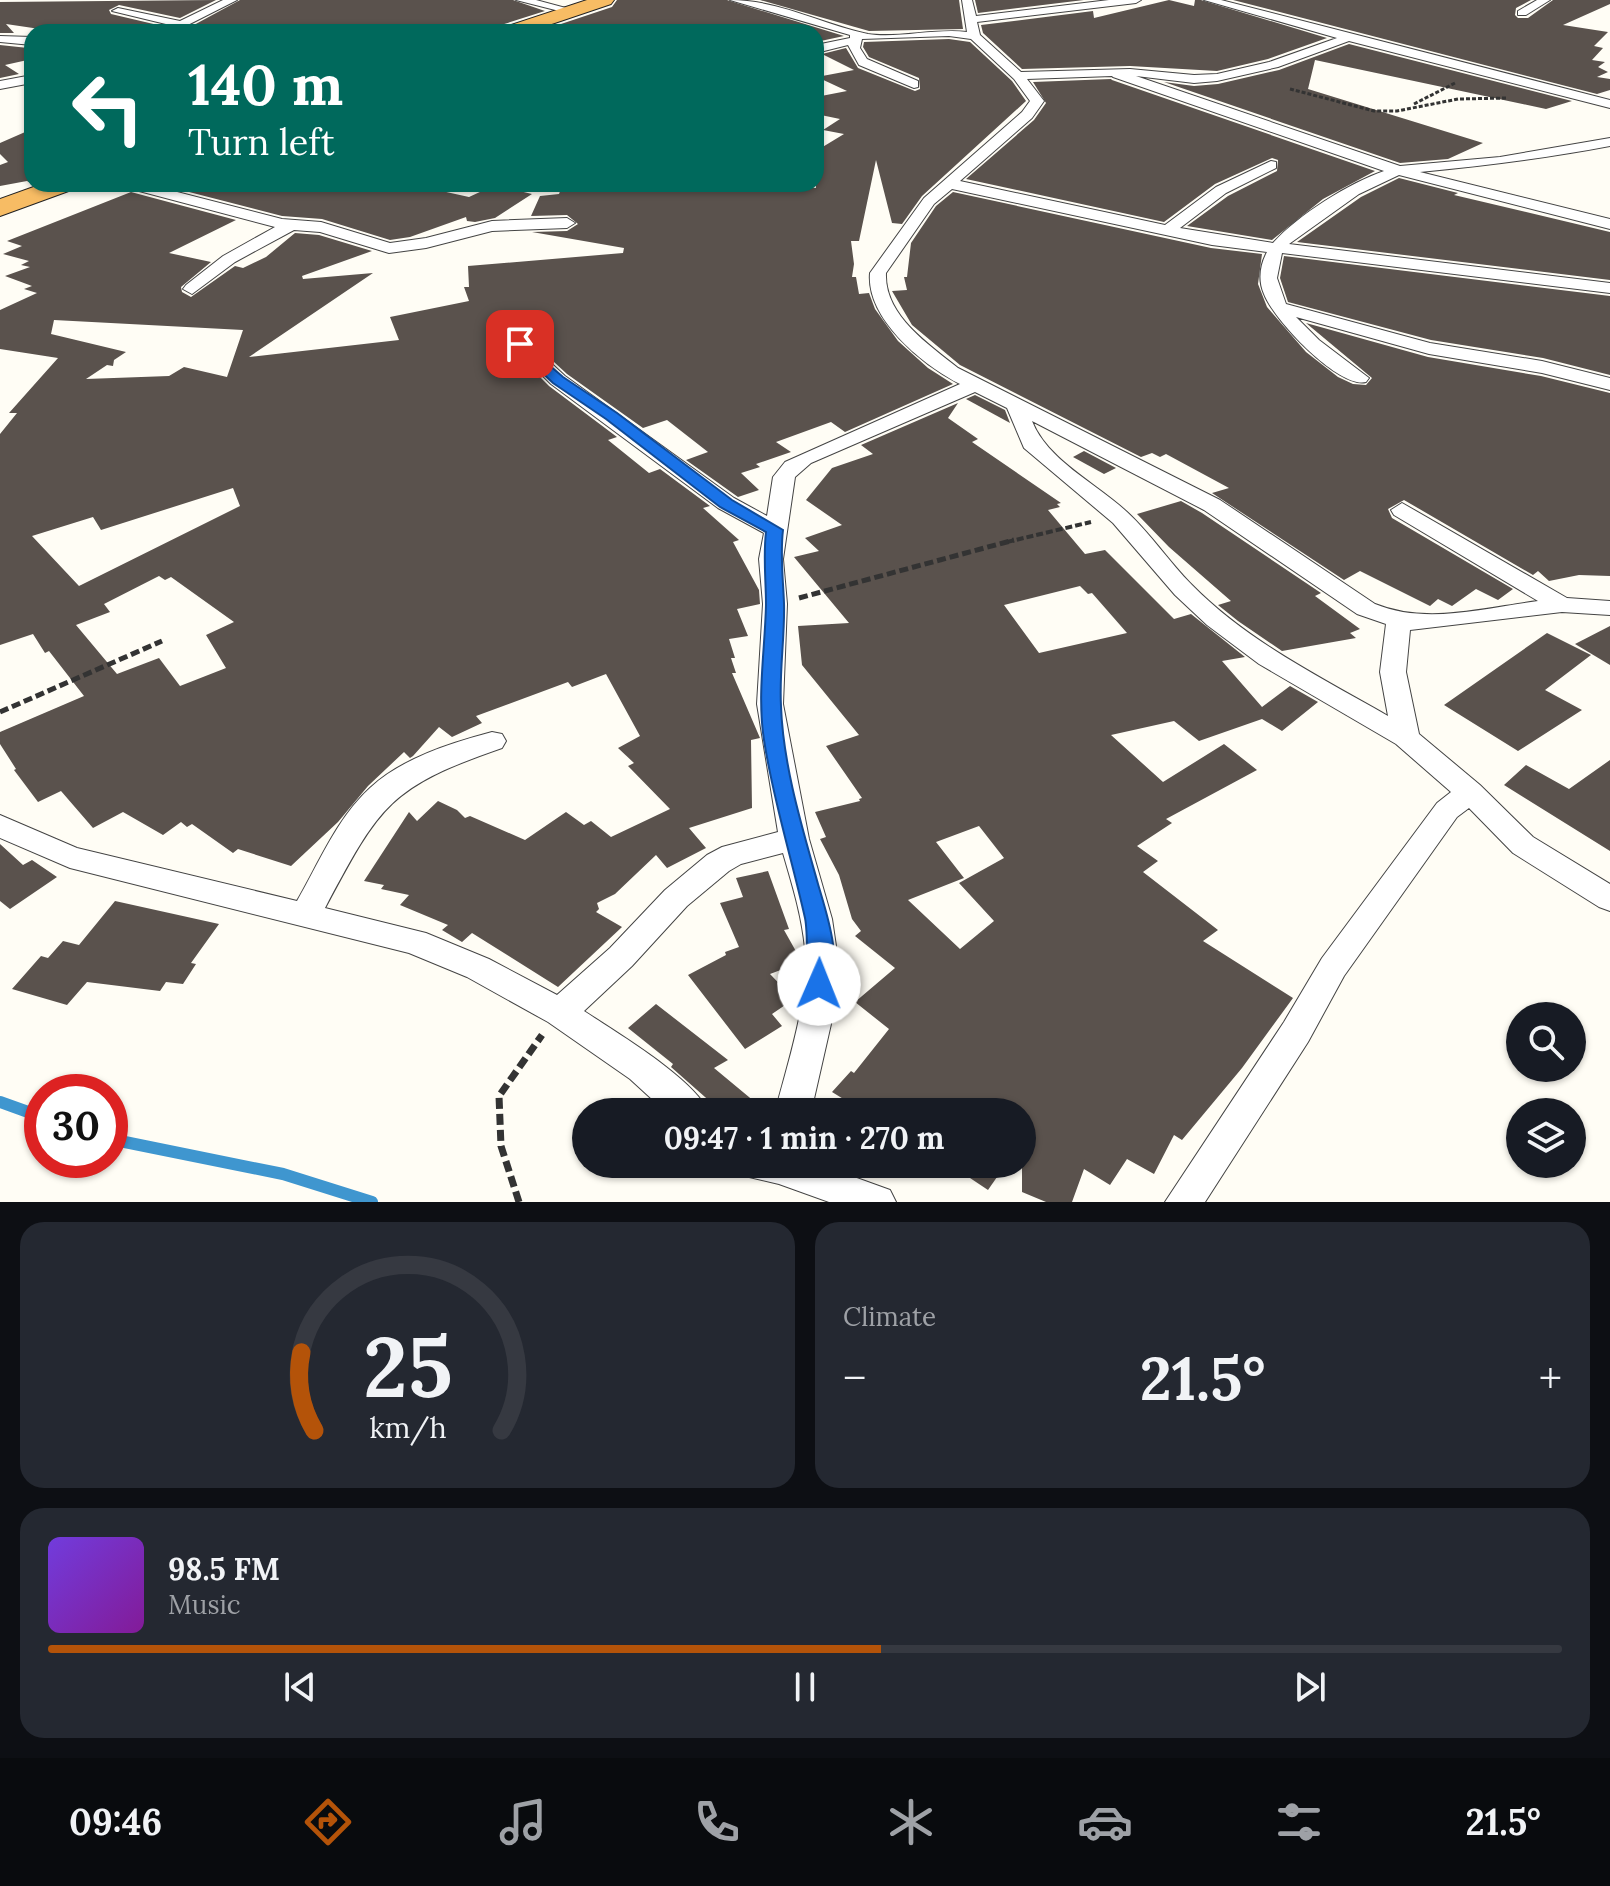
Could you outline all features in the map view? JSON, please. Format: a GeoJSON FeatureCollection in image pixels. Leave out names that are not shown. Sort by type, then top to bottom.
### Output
{"type":"FeatureCollection","features":[{"type":"Feature","properties":{"kind":"highway"},"geometry":{"type":"LineString","coordinates":[[533,24],[605,0]]}},
{"type":"Feature","properties":{"kind":"highway"},"geometry":{"type":"LineString","coordinates":[[0,208],[43,192]]}},
{"type":"Feature","properties":{"kind":"street"},"geometry":{"type":"LineString","coordinates":[[118,11],[180,24],[232,0]]}},
{"type":"Feature","properties":{"kind":"street"},"geometry":{"type":"LineString","coordinates":[[521,0],[571,11]]}},
{"type":"Feature","properties":{"kind":"street"},"geometry":{"type":"LineString","coordinates":[[735,0],[822,24]]}},
{"type":"Feature","properties":{"kind":"street"},"geometry":{"type":"LineString","coordinates":[[967,0],[974,36],[1018,76],[1037,101],[1036,107],[929,201],[878,273],[875,289],[883,305],[906,332],[951,372],[1212,505],[1366,609],[1399,622],[1449,620],[1562,605],[1610,608]]}},
{"type":"Feature","properties":{"kind":"street"},"geometry":{"type":"LineString","coordinates":[[969,20],[1136,0]]}},
{"type":"Feature","properties":{"kind":"street"},"geometry":{"type":"LineString","coordinates":[[1209,0],[1477,72],[1610,104]]}},
{"type":"Feature","properties":{"kind":"street"},"geometry":{"type":"LineString","coordinates":[[1522,13],[1545,0]]}},
{"type":"Feature","properties":{"kind":"street"},"geometry":{"type":"LineString","coordinates":[[824,25],[856,37],[949,33],[974,36]]}},
{"type":"Feature","properties":{"kind":"street"},"geometry":{"type":"LineString","coordinates":[[824,47],[856,37]]}},
{"type":"Feature","properties":{"kind":"street"},"geometry":{"type":"LineString","coordinates":[[856,37],[854,48],[863,62],[914,84]]}},
{"type":"Feature","properties":{"kind":"street"},"geometry":{"type":"LineString","coordinates":[[1018,76],[1168,74],[1195,79],[1213,77],[1272,64],[1347,38]]}},
{"type":"Feature","properties":{"kind":"street"},"geometry":{"type":"LineString","coordinates":[[0,39],[24,40]]}},
{"type":"Feature","properties":{"kind":"street"},"geometry":{"type":"LineString","coordinates":[[1117,74],[1399,171],[1610,224]]}},
{"type":"Feature","properties":{"kind":"street"},"geometry":{"type":"LineString","coordinates":[[0,85],[24,80]]}},
{"type":"Feature","properties":{"kind":"street"},"geometry":{"type":"LineString","coordinates":[[1359,378],[1317,351],[1299,334],[1274,298],[1268,271],[1277,248],[1291,233],[1331,203],[1361,186],[1399,171],[1510,160],[1610,142]]}},
{"type":"Feature","properties":{"kind":"street"},"geometry":{"type":"LineString","coordinates":[[1167,231],[1221,190],[1271,165]]}},
{"type":"Feature","properties":{"kind":"street"},"geometry":{"type":"LineString","coordinates":[[947,183],[1167,231],[1277,248],[1610,288]]}},
{"type":"Feature","properties":{"kind":"street"},"geometry":{"type":"LineString","coordinates":[[161,192],[291,225],[321,227],[389,248],[492,226],[567,223]]}},
{"type":"Feature","properties":{"kind":"street"},"geometry":{"type":"LineString","coordinates":[[192,289],[229,259],[291,225]]}},
{"type":"Feature","properties":{"kind":"street"},"geometry":{"type":"LineString","coordinates":[[1282,308],[1429,348],[1542,367],[1610,384]]}},
{"type":"Feature","properties":{"kind":"street"},"geometry":{"type":"LineString","coordinates":[[520,344],[558,380],[726,503],[775,530]]}},
{"type":"Feature","properties":{"kind":"street"},"geometry":{"type":"LineString","coordinates":[[934,403],[951,372]]}},
{"type":"Feature","properties":{"kind":"street"},"geometry":{"type":"LineString","coordinates":[[796,1098],[814,1024],[821,953],[817,919],[794,839],[770,704],[775,604],[771,559],[780,491],[784,477],[792,466],[975,385]]}},
{"type":"Feature","properties":{"kind":"street"},"geometry":{"type":"LineString","coordinates":[[1016,405],[1031,444],[1121,518],[1183,590],[1216,620],[1268,658],[1406,738],[1470,792],[1523,845],[1610,899]]}},
{"type":"Feature","properties":{"kind":"street"},"geometry":{"type":"LineString","coordinates":[[1402,510],[1562,605]]}},
{"type":"Feature","properties":{"kind":"street"},"geometry":{"type":"LineString","coordinates":[[1399,622],[1393,672],[1406,738]]}},
{"type":"Feature","properties":{"kind":"street"},"geometry":{"type":"LineString","coordinates":[[304,917],[362,816],[381,794],[442,759],[492,741]]}},
{"type":"Feature","properties":{"kind":"street"},"geometry":{"type":"LineString","coordinates":[[1184,1202],[1296,1032],[1333,967],[1447,810],[1470,792]]}},
{"type":"Feature","properties":{"kind":"street"},"geometry":{"type":"LineString","coordinates":[[0,826],[70,857],[415,942],[478,968],[560,1012],[642,1069],[675,1098]]}},
{"type":"Feature","properties":{"kind":"street"},"geometry":{"type":"LineString","coordinates":[[560,1012],[621,957],[676,898],[718,863],[732,855],[794,839]]}},
{"type":"Feature","properties":{"kind":"street"},"geometry":{"type":"LineString","coordinates":[[809,1178],[877,1202]]}},
{"type":"Feature","properties":{"kind":"path"},"geometry":{"type":"LineString","coordinates":[[1410,107],[1477,72]]}},
{"type":"Feature","properties":{"kind":"path"},"geometry":{"type":"LineString","coordinates":[[1290,89],[1374,111],[1397,111],[1458,99],[1510,98]]}},
{"type":"Feature","properties":{"kind":"path"},"geometry":{"type":"LineString","coordinates":[[775,604],[1061,527],[1121,518]]}},
{"type":"Feature","properties":{"kind":"path"},"geometry":{"type":"LineString","coordinates":[[0,712],[162,641]]}},
{"type":"Feature","properties":{"kind":"path"},"geometry":{"type":"LineString","coordinates":[[519,1202],[501,1146],[499,1096],[515,1069],[560,1012]]}},
{"type":"Feature","properties":{"kind":"building"},"geometry":{"type":"Polygon","coordinates":[[[216,0],[180,18],[119,5],[109,10],[111,14],[154,24],[24,24],[24,27],[6,24],[14,33],[0,33],[0,2],[216,0]]]}},
{"type":"Feature","properties":{"kind":"building"},"geometry":{"type":"Polygon","coordinates":[[[240,0],[513,0],[545,11],[504,24],[196,24],[240,0]]]}},
{"type":"Feature","properties":{"kind":"building"},"geometry":{"type":"Polygon","coordinates":[[[617,0],[727,0],[805,24],[561,24],[612,7],[617,0]]]}},
{"type":"Feature","properties":{"kind":"building"},"geometry":{"type":"Polygon","coordinates":[[[760,0],[959,0],[963,29],[869,31],[760,0]]]}},
{"type":"Feature","properties":{"kind":"building"},"geometry":{"type":"Polygon","coordinates":[[[975,0],[1084,0],[978,13],[975,0]]]}},
{"type":"Feature","properties":{"kind":"building"},"geometry":{"type":"Polygon","coordinates":[[[1169,0],[1194,6],[1195,0],[1201,0],[1327,38],[1268,59],[1217,71],[1130,66],[1022,69],[983,33],[981,25],[1093,11],[1094,18],[1169,0]]]}},
{"type":"Feature","properties":{"kind":"building"},"geometry":{"type":"Polygon","coordinates":[[[1233,0],[1531,0],[1516,8],[1518,18],[1528,18],[1553,0],[1610,0],[1610,4],[1563,25],[1608,32],[1594,46],[1603,48],[1592,60],[1605,62],[1598,67],[1608,72],[1597,77],[1610,79],[1610,90],[1597,94],[1233,0]]]}},
{"type":"Feature","properties":{"kind":"building"},"geometry":{"type":"Polygon","coordinates":[[[824,30],[844,36],[824,40],[824,30]]]}},
{"type":"Feature","properties":{"kind":"building"},"geometry":{"type":"Polygon","coordinates":[[[949,39],[970,42],[1012,81],[1026,101],[922,196],[902,224],[892,223],[876,160],[859,241],[851,241],[852,277],[856,277],[859,294],[869,293],[875,309],[898,341],[928,368],[953,384],[845,432],[831,422],[776,442],[791,452],[756,464],[760,467],[741,473],[759,490],[738,497],[686,460],[708,452],[667,420],[643,428],[567,374],[528,338],[514,337],[509,342],[509,346],[549,386],[617,437],[608,440],[649,473],[660,469],[710,506],[703,508],[739,540],[733,542],[759,590],[760,604],[737,609],[748,636],[729,639],[735,658],[731,658],[736,673],[732,673],[760,738],[751,740],[752,808],[689,828],[706,848],[667,868],[656,855],[615,894],[597,903],[599,909],[596,912],[622,927],[558,987],[472,933],[462,942],[442,930],[448,925],[400,905],[409,895],[381,889],[384,885],[364,881],[409,812],[417,821],[438,801],[457,810],[465,818],[470,816],[525,840],[566,812],[584,825],[591,821],[611,837],[670,809],[628,766],[634,763],[618,748],[640,736],[606,674],[572,687],[568,682],[476,716],[482,723],[452,737],[439,727],[413,756],[410,758],[404,752],[368,786],[338,822],[291,866],[238,849],[233,853],[192,824],[187,827],[181,822],[163,835],[123,812],[93,828],[61,791],[38,802],[14,770],[0,744],[0,732],[84,696],[49,651],[45,653],[33,634],[0,645],[0,434],[17,413],[9,413],[58,358],[0,349],[0,310],[37,293],[24,289],[32,286],[5,276],[30,267],[21,265],[29,261],[3,254],[22,246],[7,241],[131,192],[236,220],[169,253],[211,262],[181,287],[182,292],[191,297],[235,266],[243,268],[266,257],[295,233],[319,235],[372,251],[302,276],[303,279],[373,273],[249,357],[399,340],[390,317],[469,301],[464,287],[469,287],[468,266],[623,253],[624,248],[532,232],[567,231],[578,224],[567,215],[531,216],[540,196],[560,192],[824,192],[824,146],[844,134],[824,130],[840,119],[824,116],[824,95],[847,91],[824,80],[824,76],[854,70],[824,54],[846,48],[858,68],[915,91],[920,89],[919,78],[869,57],[863,47],[864,42],[949,39]],[[54,320],[51,334],[126,352],[114,360],[113,366],[107,365],[86,379],[169,376],[184,367],[227,377],[243,330],[54,320]],[[233,488],[101,530],[93,517],[32,536],[79,586],[240,506],[233,488]],[[159,576],[104,604],[110,612],[76,625],[117,674],[159,658],[180,686],[226,668],[206,635],[234,622],[171,577],[165,580],[159,576]]]}},
{"type":"Feature","properties":{"kind":"building"},"geometry":{"type":"Polygon","coordinates":[[[1349,44],[1572,101],[1546,109],[1315,60],[1308,89],[1483,143],[1448,159],[1400,163],[1164,82],[1194,86],[1218,84],[1279,70],[1349,44]]]}},
{"type":"Feature","properties":{"kind":"building"},"geometry":{"type":"Polygon","coordinates":[[[0,45],[24,48],[24,61],[5,65],[19,74],[0,78],[0,45]]]}},
{"type":"Feature","properties":{"kind":"building"},"geometry":{"type":"Polygon","coordinates":[[[1111,79],[1375,171],[1323,199],[1272,240],[1187,226],[1228,196],[1277,171],[1278,160],[1272,158],[1215,184],[1164,222],[966,179],[1034,120],[1046,103],[1033,82],[1111,79]]]}},
{"type":"Feature","properties":{"kind":"building"},"geometry":{"type":"Polygon","coordinates":[[[24,132],[24,182],[0,186],[0,165],[8,162],[0,154],[0,143],[24,132]]]}},
{"type":"Feature","properties":{"kind":"building"},"geometry":{"type":"Polygon","coordinates":[[[1399,178],[1458,193],[1454,195],[1610,232],[1610,280],[1297,242],[1361,197],[1399,178]]]}},
{"type":"Feature","properties":{"kind":"building"},"geometry":{"type":"Polygon","coordinates":[[[189,192],[446,192],[469,197],[480,192],[532,194],[495,218],[475,222],[467,221],[466,217],[410,237],[390,240],[322,219],[282,216],[189,192]]]}},
{"type":"Feature","properties":{"kind":"building"},"geometry":{"type":"Polygon","coordinates":[[[953,192],[1211,248],[1262,254],[1258,284],[1267,307],[1306,352],[1338,377],[1353,384],[1366,385],[1372,378],[1306,323],[1428,357],[1541,376],[1610,393],[1610,576],[1579,575],[1549,581],[1538,571],[1533,575],[1404,500],[1388,509],[1392,518],[1513,589],[1498,600],[1476,589],[1452,606],[1438,599],[1430,606],[1360,571],[1344,580],[1212,493],[1229,488],[1166,454],[1160,457],[1152,453],[1141,457],[960,365],[912,325],[892,291],[907,290],[904,277],[907,277],[911,243],[936,206],[953,192]]]}},
{"type":"Feature","properties":{"kind":"building"},"geometry":{"type":"Polygon","coordinates":[[[1284,256],[1610,296],[1610,375],[1543,358],[1431,340],[1288,302],[1280,278],[1284,256]]]}},
{"type":"Feature","properties":{"kind":"building"},"geometry":{"type":"Polygon","coordinates":[[[975,395],[1005,410],[1010,423],[966,399],[975,395]]]}},
{"type":"Feature","properties":{"kind":"building"},"geometry":{"type":"Polygon","coordinates":[[[958,403],[948,418],[978,439],[972,442],[1061,503],[1057,504],[1060,507],[1048,510],[1085,554],[1105,550],[1174,619],[1191,614],[1245,657],[1222,661],[1262,707],[1290,686],[1318,702],[1282,731],[1262,719],[1199,741],[1174,721],[1111,735],[1163,782],[1224,744],[1257,770],[1166,819],[1172,823],[1137,846],[1158,861],[1143,872],[1218,930],[1203,941],[1293,998],[1242,1068],[1182,1140],[1174,1135],[1154,1174],[1127,1159],[1110,1185],[1084,1169],[1072,1202],[1046,1202],[1022,1192],[1022,1178],[1036,1178],[1036,1098],[842,1098],[832,1092],[851,1071],[854,1073],[889,1029],[855,1002],[895,968],[855,936],[861,931],[852,919],[839,875],[820,839],[826,837],[815,812],[862,798],[826,746],[859,735],[802,665],[798,626],[849,623],[794,557],[819,551],[805,538],[842,525],[806,500],[832,468],[873,454],[861,445],[958,403]],[[1080,586],[1004,605],[1039,653],[1127,633],[1092,593],[1088,594],[1080,586]],[[979,826],[936,842],[964,878],[908,900],[960,949],[994,921],[959,883],[1004,858],[979,826]]]}},
{"type":"Feature","properties":{"kind":"building"},"geometry":{"type":"Polygon","coordinates":[[[1084,451],[1116,468],[1104,474],[1073,457],[1084,451]]]}},
{"type":"Feature","properties":{"kind":"building"},"geometry":{"type":"Polygon","coordinates":[[[1181,501],[1321,593],[1315,596],[1360,629],[1350,633],[1356,638],[1282,651],[1238,621],[1218,605],[1231,601],[1169,547],[1137,514],[1181,501]]]}},
{"type":"Feature","properties":{"kind":"building"},"geometry":{"type":"Polygon","coordinates":[[[1610,626],[1610,665],[1575,644],[1610,626]]]}},
{"type":"Feature","properties":{"kind":"building"},"geometry":{"type":"Polygon","coordinates":[[[1547,633],[1591,655],[1545,690],[1582,710],[1518,751],[1444,705],[1547,633]]]}},
{"type":"Feature","properties":{"kind":"building"},"geometry":{"type":"Polygon","coordinates":[[[1610,760],[1610,851],[1504,785],[1526,765],[1569,789],[1610,760]]]}},
{"type":"Feature","properties":{"kind":"building"},"geometry":{"type":"Polygon","coordinates":[[[0,844],[23,865],[32,860],[57,877],[10,909],[0,901],[0,844]]]}},
{"type":"Feature","properties":{"kind":"building"},"geometry":{"type":"Polygon","coordinates":[[[768,871],[789,929],[784,930],[802,962],[770,974],[794,999],[772,1014],[782,1026],[745,1049],[688,975],[739,947],[720,903],[743,897],[736,878],[768,871]]]}},
{"type":"Feature","properties":{"kind":"building"},"geometry":{"type":"Polygon","coordinates":[[[115,901],[219,924],[191,963],[196,964],[183,984],[166,982],[160,991],[87,982],[67,1005],[12,989],[41,956],[48,958],[63,941],[79,945],[115,901]]]}},
{"type":"Feature","properties":{"kind":"building"},"geometry":{"type":"Polygon","coordinates":[[[656,1004],[728,1060],[714,1068],[750,1098],[706,1098],[671,1067],[673,1064],[628,1028],[656,1004]]]}},
{"type":"Feature","properties":{"kind":"building"},"geometry":{"type":"Polygon","coordinates":[[[970,1178],[996,1178],[988,1190],[970,1178]]]}},
{"type":"Feature","properties":{"kind":"waterway"},"geometry":{"type":"LineString","coordinates":[[0,1102],[24,1111]]}},
{"type":"Feature","properties":{"kind":"waterway"},"geometry":{"type":"LineString","coordinates":[[128,1143],[283,1174],[372,1202]]}},
{"type":"Feature","properties":{"kind":"route"},"geometry":{"type":"LineString","coordinates":[[520,344],[558,380],[726,503],[775,530],[771,559],[775,604],[770,704],[782,786],[817,919],[821,953],[819,984]]}}]}
